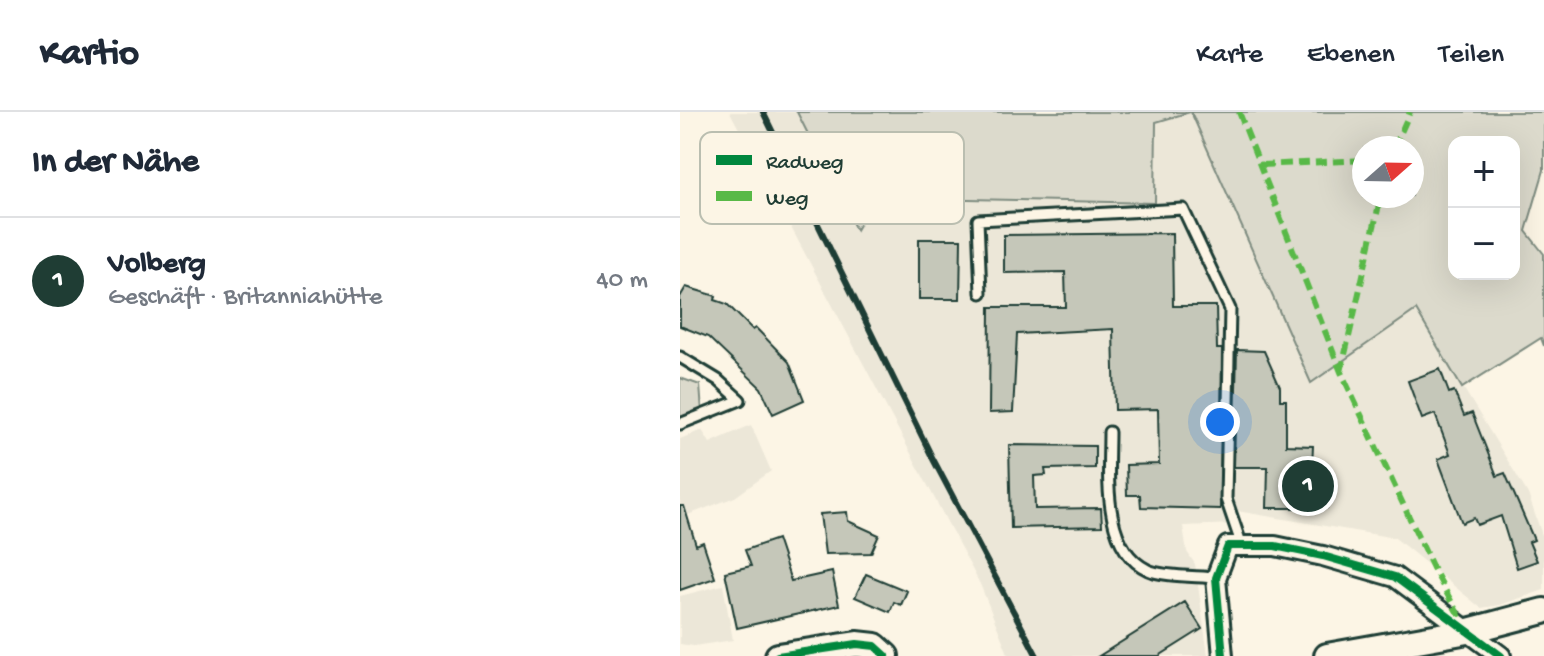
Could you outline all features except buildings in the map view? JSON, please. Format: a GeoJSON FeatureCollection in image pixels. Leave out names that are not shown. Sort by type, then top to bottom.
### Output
{"type":"FeatureCollection","features":[{"type":"Feature","properties":{"kind":"street"},"geometry":{"type":"LineString","coordinates":[[1223,656],[1216,578],[1228,546],[1287,548],[1395,577],[1501,656]]}},
{"type":"Feature","properties":{"kind":"street"},"geometry":{"type":"LineString","coordinates":[[1327,656],[1468,631],[1544,611]]}},
{"type":"Feature","properties":{"kind":"street"},"geometry":{"type":"LineString","coordinates":[[784,656],[857,644],[875,646],[886,656]]}},
{"type":"Feature","properties":{"kind":"lane"},"geometry":{"type":"LineString","coordinates":[[981,293],[978,220],[1183,209],[1230,309],[1226,499],[1243,546]]}},
{"type":"Feature","properties":{"kind":"lane"},"geometry":{"type":"LineString","coordinates":[[680,357],[718,380],[740,400],[680,424]]}},
{"type":"Feature","properties":{"kind":"lane"},"geometry":{"type":"LineString","coordinates":[[1109,432],[1109,507],[1124,546],[1135,561],[1149,570],[1216,578]]}},
{"type":"Feature","properties":{"kind":"shaded area"},"geometry":{"type":"Polygon","coordinates":[[[730,112],[797,112],[807,132],[741,132],[730,112]]]}},
{"type":"Feature","properties":{"kind":"shaded area"},"geometry":{"type":"Polygon","coordinates":[[[797,112],[1190,112],[1156,122],[1155,203],[964,199],[964,132],[807,132],[797,112]]]}},
{"type":"Feature","properties":{"kind":"shaded area"},"geometry":{"type":"Polygon","coordinates":[[[1191,112],[1311,382],[1416,310],[1528,494],[1544,541],[1544,590],[1481,608],[1395,538],[1237,511],[1235,524],[1183,526],[1187,552],[1195,564],[1208,656],[1009,656],[980,584],[789,224],[853,224],[856,229],[859,224],[964,224],[964,199],[1155,203],[1156,122],[1191,112]]]}},
{"type":"Feature","properties":{"kind":"shaded area"},"geometry":{"type":"Polygon","coordinates":[[[1191,112],[1544,112],[1544,170],[1526,231],[1544,254],[1544,346],[1541,338],[1462,388],[1416,310],[1311,383],[1191,112]]]}},
{"type":"Feature","properties":{"kind":"shaded area"},"geometry":{"type":"Polygon","coordinates":[[[680,378],[700,385],[702,412],[683,419],[680,416],[680,378]]]}},
{"type":"Feature","properties":{"kind":"shaded area"},"geometry":{"type":"Polygon","coordinates":[[[751,425],[771,471],[735,497],[680,518],[680,439],[702,430],[710,443],[751,425]]]}},
{"type":"Feature","properties":{"kind":"shaded area"},"geometry":{"type":"Polygon","coordinates":[[[723,585],[733,640],[694,646],[680,644],[680,596],[723,585]]]}},
{"type":"Feature","properties":{"kind":"railway"},"geometry":{"type":"LineString","coordinates":[[763,112],[773,132]]}},
{"type":"Feature","properties":{"kind":"railway"},"geometry":{"type":"LineString","coordinates":[[818,224],[933,459],[1037,656]]}},
{"type":"Feature","properties":{"kind":"marked path"},"geometry":{"type":"LineString","coordinates":[[1239,112],[1341,372],[1433,568],[1462,621]]}},
{"type":"Feature","properties":{"kind":"marked path"},"geometry":{"type":"LineString","coordinates":[[1399,136],[1410,112]]}},
{"type":"Feature","properties":{"kind":"marked path"},"geometry":{"type":"LineString","coordinates":[[1261,165],[1352,161]]}},
{"type":"Feature","properties":{"kind":"marked path"},"geometry":{"type":"LineString","coordinates":[[1341,372],[1378,208]]}},
{"type":"Feature","properties":{"kind":"cycle path"},"geometry":{"type":"LineString","coordinates":[[1223,656],[1216,578],[1228,546],[1275,546],[1395,577],[1501,656]]}},
{"type":"Feature","properties":{"kind":"cycle path"},"geometry":{"type":"LineString","coordinates":[[778,656],[857,644],[875,646],[886,656]]}},
{"type":"Feature","properties":{"kind":"place","name":"Volberg"},"geometry":{"type":"Point","coordinates":[1308,486]}}]}
